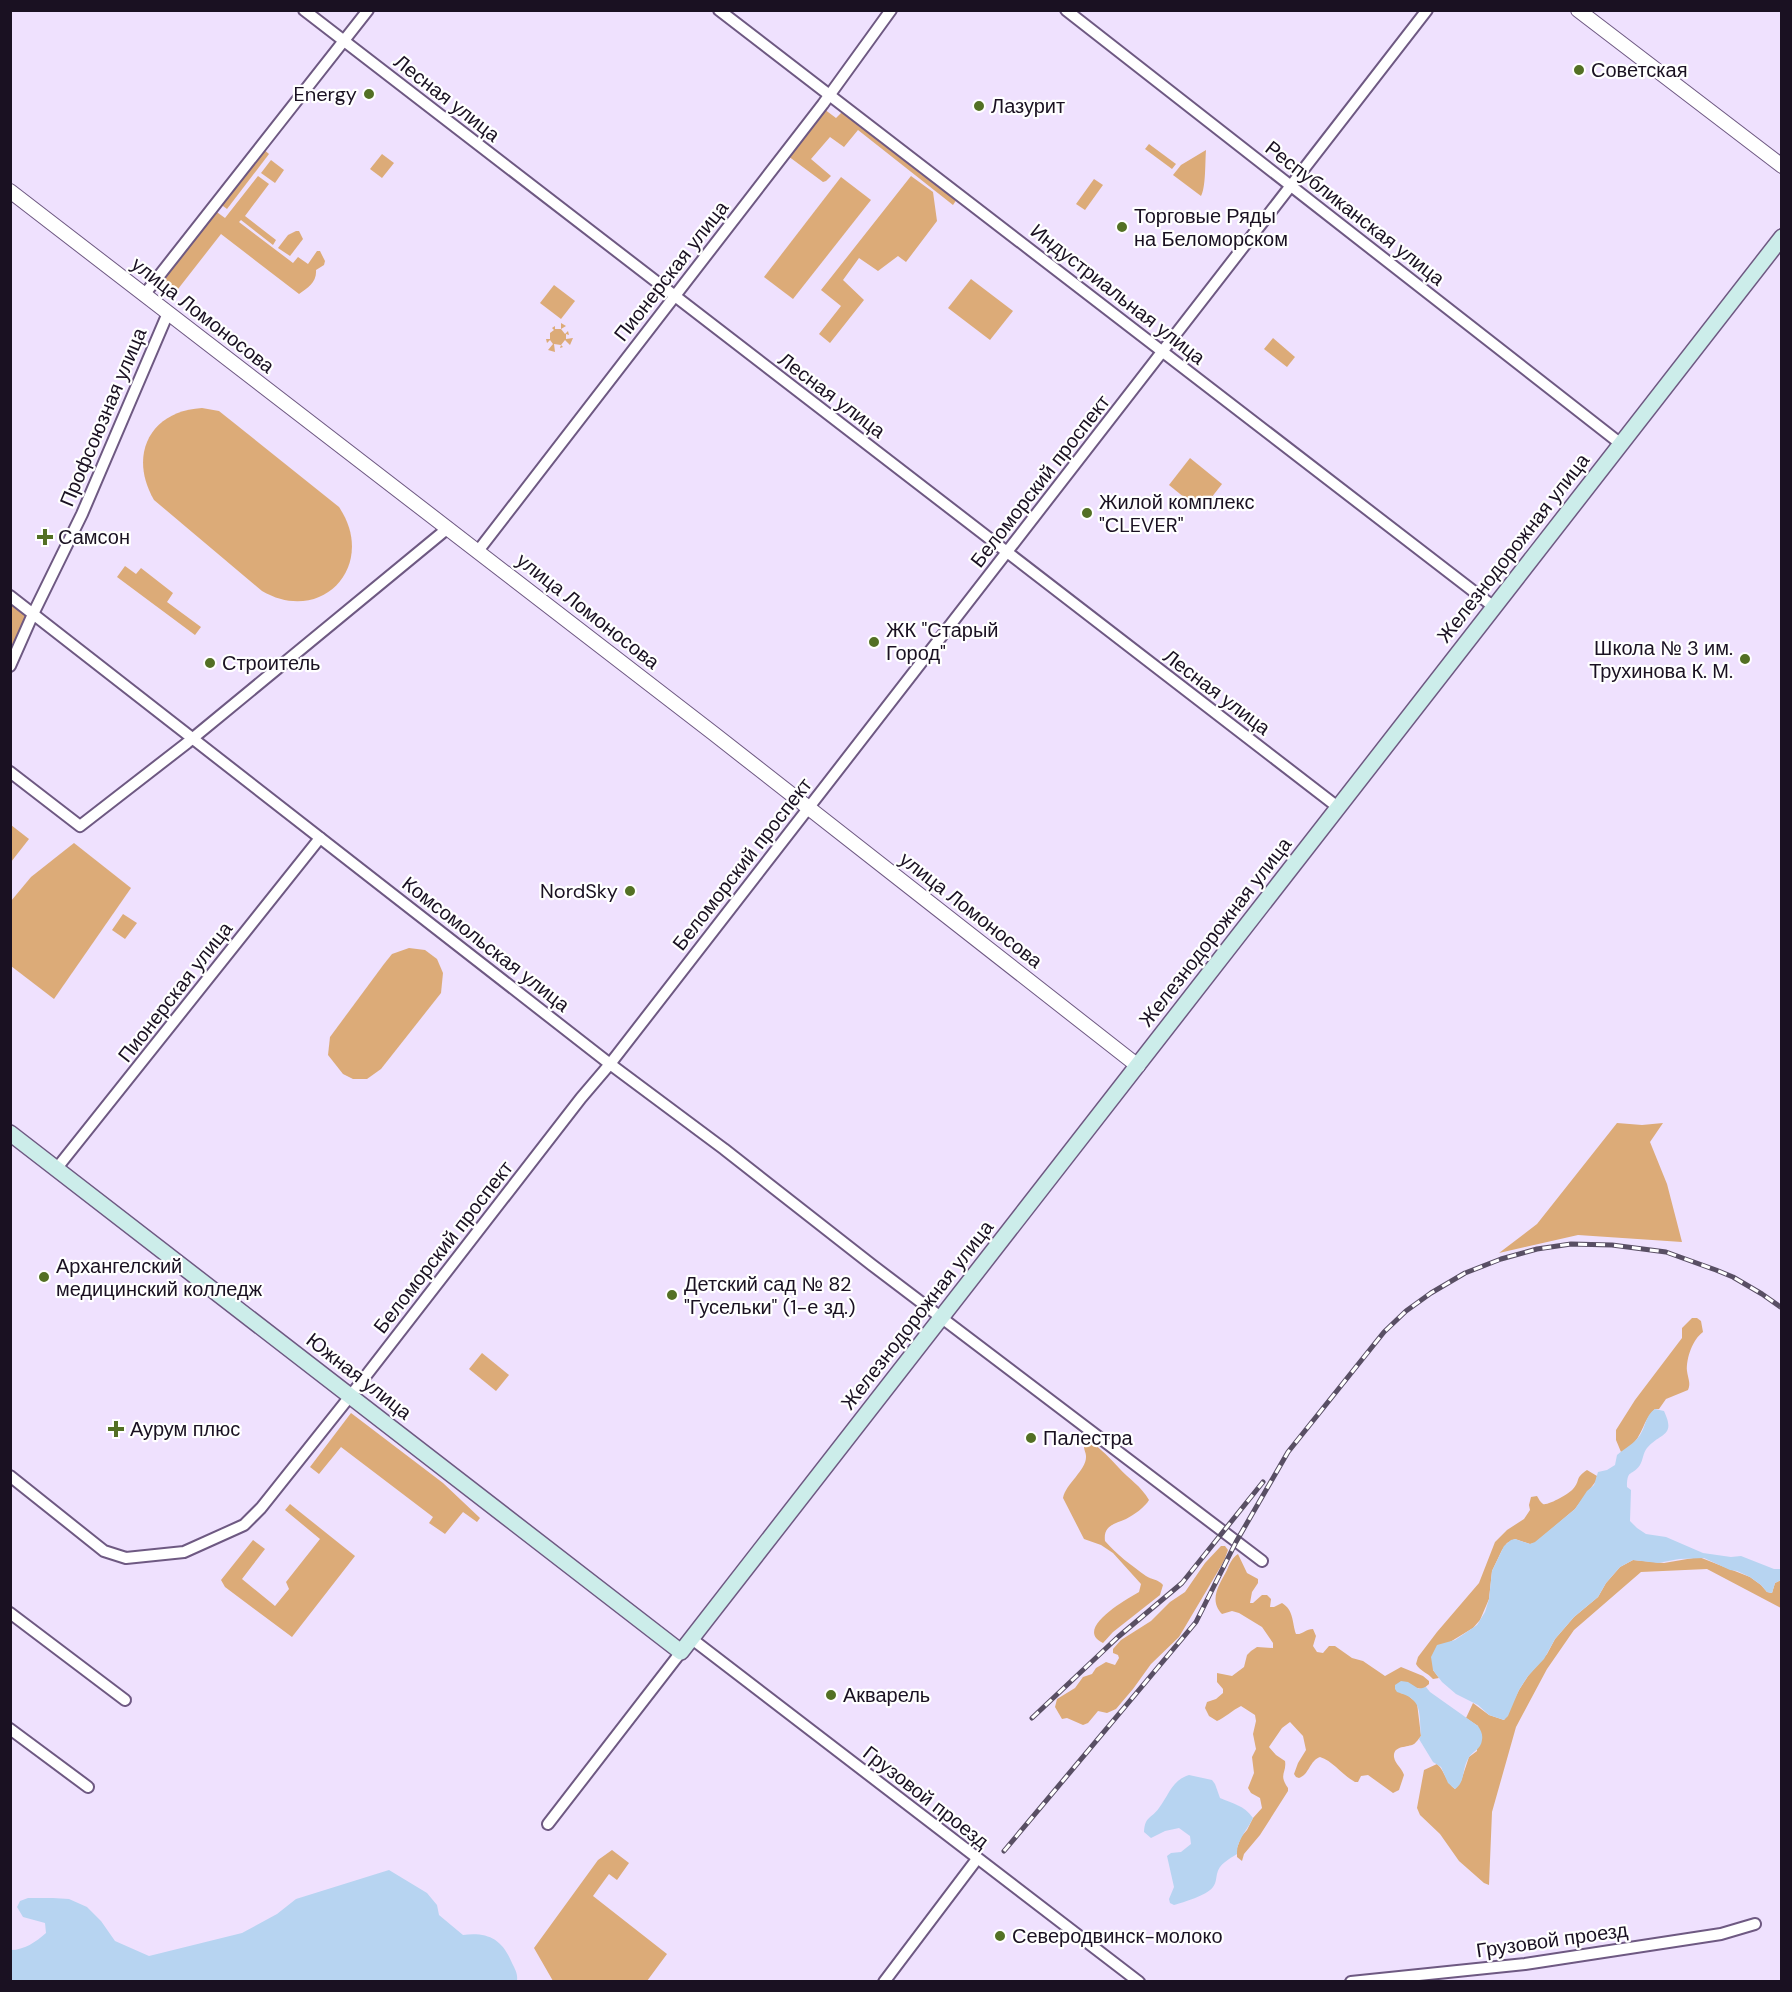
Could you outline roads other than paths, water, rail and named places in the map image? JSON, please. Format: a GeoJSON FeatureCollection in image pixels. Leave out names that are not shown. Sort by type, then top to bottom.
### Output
{"type":"FeatureCollection","features":[{"type":"Feature","properties":{"kind":"main road","name":"Железнодорожная улица"},"geometry":{"type":"LineString","coordinates":[[681,1652],[1782,237]]}},
{"type":"Feature","properties":{"kind":"main road","name":"Южная улица"},"geometry":{"type":"LineString","coordinates":[[10,1133],[681,1652]]}},
{"type":"Feature","properties":{"kind":"street","name":"Лесная улица"},"geometry":{"type":"LineString","coordinates":[[304,10],[1339,808]]}},
{"type":"Feature","properties":{"kind":"street"},"geometry":{"type":"LineString","coordinates":[[144,295],[368,10]]}},
{"type":"Feature","properties":{"kind":"street","name":"Индустриальная улица"},"geometry":{"type":"LineString","coordinates":[[719,10],[1494,607]]}},
{"type":"Feature","properties":{"kind":"street","name":"Пионерская улица"},"geometry":{"type":"LineString","coordinates":[[478,551],[830,95],[891,10]]}},
{"type":"Feature","properties":{"kind":"street","name":"Республиканская улица"},"geometry":{"type":"LineString","coordinates":[[1066,10],[1621,444]]}},
{"type":"Feature","properties":{"kind":"street","name":"Беломорский проспект"},"geometry":{"type":"LineString","coordinates":[[10,1476],[104,1551],[126,1558],[184,1552],[244,1525],[261,1508],[1008,553],[1427,10]]}},
{"type":"Feature","properties":{"kind":"street"},"geometry":{"type":"LineString","coordinates":[[1578,10],[1782,166]]}},
{"type":"Feature","properties":{"kind":"street","name":"улица Ломоносова"},"geometry":{"type":"LineString","coordinates":[[10,191],[478,551],[1138,1066]]}},
{"type":"Feature","properties":{"kind":"street","name":"Профсоюзная улица"},"geometry":{"type":"LineString","coordinates":[[10,666],[82,514],[168,313]]}},
{"type":"Feature","properties":{"kind":"street"},"geometry":{"type":"LineString","coordinates":[[10,772],[80,826],[193,737],[448,528]]}},
{"type":"Feature","properties":{"kind":"street","name":"Комсомольская улица"},"geometry":{"type":"LineString","coordinates":[[10,596],[610,1064],[1262,1561]]}},
{"type":"Feature","properties":{"kind":"street","name":"Пионерская улица"},"geometry":{"type":"LineString","coordinates":[[57,1168],[320,838]]}},
{"type":"Feature","properties":{"kind":"street"},"geometry":{"type":"LineString","coordinates":[[10,1613],[125,1700]]}},
{"type":"Feature","properties":{"kind":"street","name":"Грузовой проезд"},"geometry":{"type":"LineString","coordinates":[[692,1639],[1139,1982]]}},
{"type":"Feature","properties":{"kind":"street"},"geometry":{"type":"LineString","coordinates":[[548,1824],[681,1652]]}},
{"type":"Feature","properties":{"kind":"street"},"geometry":{"type":"LineString","coordinates":[[10,1729],[88,1787]]}},
{"type":"Feature","properties":{"kind":"street"},"geometry":{"type":"LineString","coordinates":[[884,1982],[977,1859]]}},
{"type":"Feature","properties":{"kind":"street","name":"Грузовой проезд"},"geometry":{"type":"LineString","coordinates":[[1351,1982],[1525,1964],[1721,1934],[1755,1924]]}},
{"type":"Feature","properties":{"kind":"water"},"geometry":{"type":"Polygon","coordinates":[[[1655,1409],[1664,1411],[1668,1430],[1647,1448],[1640,1465],[1628,1477],[1627,1487],[1631,1490],[1630,1521],[1646,1534],[1666,1537],[1703,1553],[1741,1556],[1774,1569],[1781,1569],[1781,1580],[1775,1583],[1772,1593],[1767,1592],[1750,1577],[1704,1558],[1658,1563],[1633,1560],[1620,1567],[1606,1583],[1598,1597],[1574,1617],[1555,1639],[1544,1659],[1519,1690],[1508,1716],[1504,1720],[1489,1715],[1478,1705],[1456,1694],[1442,1682],[1433,1670],[1431,1657],[1437,1645],[1455,1640],[1477,1625],[1485,1612],[1492,1571],[1504,1546],[1515,1539],[1530,1544],[1535,1542],[1575,1509],[1594,1485],[1598,1472],[1615,1465],[1617,1455],[1638,1438],[1649,1415],[1655,1409]]]}},
{"type":"Feature","properties":{"kind":"water"},"geometry":{"type":"Polygon","coordinates":[[[1401,1681],[1408,1682],[1419,1689],[1426,1687],[1478,1726],[1481,1731],[1481,1743],[1468,1759],[1462,1780],[1455,1789],[1448,1783],[1441,1767],[1433,1762],[1419,1739],[1421,1736],[1418,1708],[1411,1698],[1395,1689],[1395,1685],[1401,1681]]]}},
{"type":"Feature","properties":{"kind":"water"},"geometry":{"type":"Polygon","coordinates":[[[1189,1775],[1212,1780],[1220,1798],[1242,1808],[1253,1818],[1240,1840],[1237,1854],[1220,1867],[1213,1887],[1200,1896],[1174,1905],[1169,1899],[1174,1887],[1167,1856],[1181,1852],[1191,1844],[1190,1836],[1179,1828],[1165,1831],[1151,1838],[1144,1832],[1147,1820],[1159,1808],[1175,1784],[1189,1775]]]}},
{"type":"Feature","properties":{"kind":"water"},"geometry":{"type":"Polygon","coordinates":[[[389,1870],[427,1893],[437,1905],[439,1915],[463,1935],[487,1936],[499,1943],[514,1967],[517,1981],[11,1981],[11,1950],[30,1945],[46,1933],[45,1923],[23,1917],[17,1907],[20,1901],[28,1898],[69,1899],[87,1907],[101,1921],[115,1941],[149,1956],[242,1933],[277,1914],[296,1899],[389,1870]]]}},
{"type":"Feature","properties":{"kind":"railway"},"geometry":{"type":"LineString","coordinates":[[1004,1851],[1196,1622],[1236,1542],[1288,1452],[1384,1332],[1406,1311],[1431,1293],[1465,1273],[1501,1259],[1537,1249],[1571,1244],[1612,1245],[1666,1252],[1716,1270],[1733,1277],[1782,1308]]}},
{"type":"Feature","properties":{"kind":"railway"},"geometry":{"type":"LineString","coordinates":[[1032,1718],[1118,1637],[1182,1583],[1263,1482]]}},
{"type":"Feature","properties":{"kind":"place","name":"Советская"},"geometry":{"type":"Point","coordinates":[1579,70]}},
{"type":"Feature","properties":{"kind":"place","name":"Energy"},"geometry":{"type":"Point","coordinates":[369,94]}},
{"type":"Feature","properties":{"kind":"place","name":"Лазурит"},"geometry":{"type":"Point","coordinates":[979,106]}},
{"type":"Feature","properties":{"kind":"place","name":"Торговые Ряды на Беломорском"},"geometry":{"type":"Point","coordinates":[1122,227]}},
{"type":"Feature","properties":{"kind":"place","name":"Жилой комплекс \"СLEVER\""},"geometry":{"type":"Point","coordinates":[1087,513]}},
{"type":"Feature","properties":{"kind":"place","name":"Самсон"},"geometry":{"type":"Point","coordinates":[45,537]}},
{"type":"Feature","properties":{"kind":"place","name":"ЖК \"Старый Город\""},"geometry":{"type":"Point","coordinates":[874,642]}},
{"type":"Feature","properties":{"kind":"place","name":"Школа № 3 им. Трухинова К. М."},"geometry":{"type":"Point","coordinates":[1745,659]}},
{"type":"Feature","properties":{"kind":"place","name":"Строитель"},"geometry":{"type":"Point","coordinates":[210,663]}},
{"type":"Feature","properties":{"kind":"place","name":"NordSky"},"geometry":{"type":"Point","coordinates":[630,891]}},
{"type":"Feature","properties":{"kind":"place","name":"Архангелский медицинский колледж"},"geometry":{"type":"Point","coordinates":[44,1277]}},
{"type":"Feature","properties":{"kind":"place","name":"Детский сад № 82 \"Гусельки\" (1-е зд.)"},"geometry":{"type":"Point","coordinates":[672,1295]}},
{"type":"Feature","properties":{"kind":"place","name":"Аурум плюс"},"geometry":{"type":"Point","coordinates":[116,1429]}},
{"type":"Feature","properties":{"kind":"place","name":"Палестра"},"geometry":{"type":"Point","coordinates":[1031,1438]}},
{"type":"Feature","properties":{"kind":"place","name":"Акварель"},"geometry":{"type":"Point","coordinates":[831,1695]}},
{"type":"Feature","properties":{"kind":"place","name":"Северодвинск-молоко"},"geometry":{"type":"Point","coordinates":[1000,1936]}}]}
